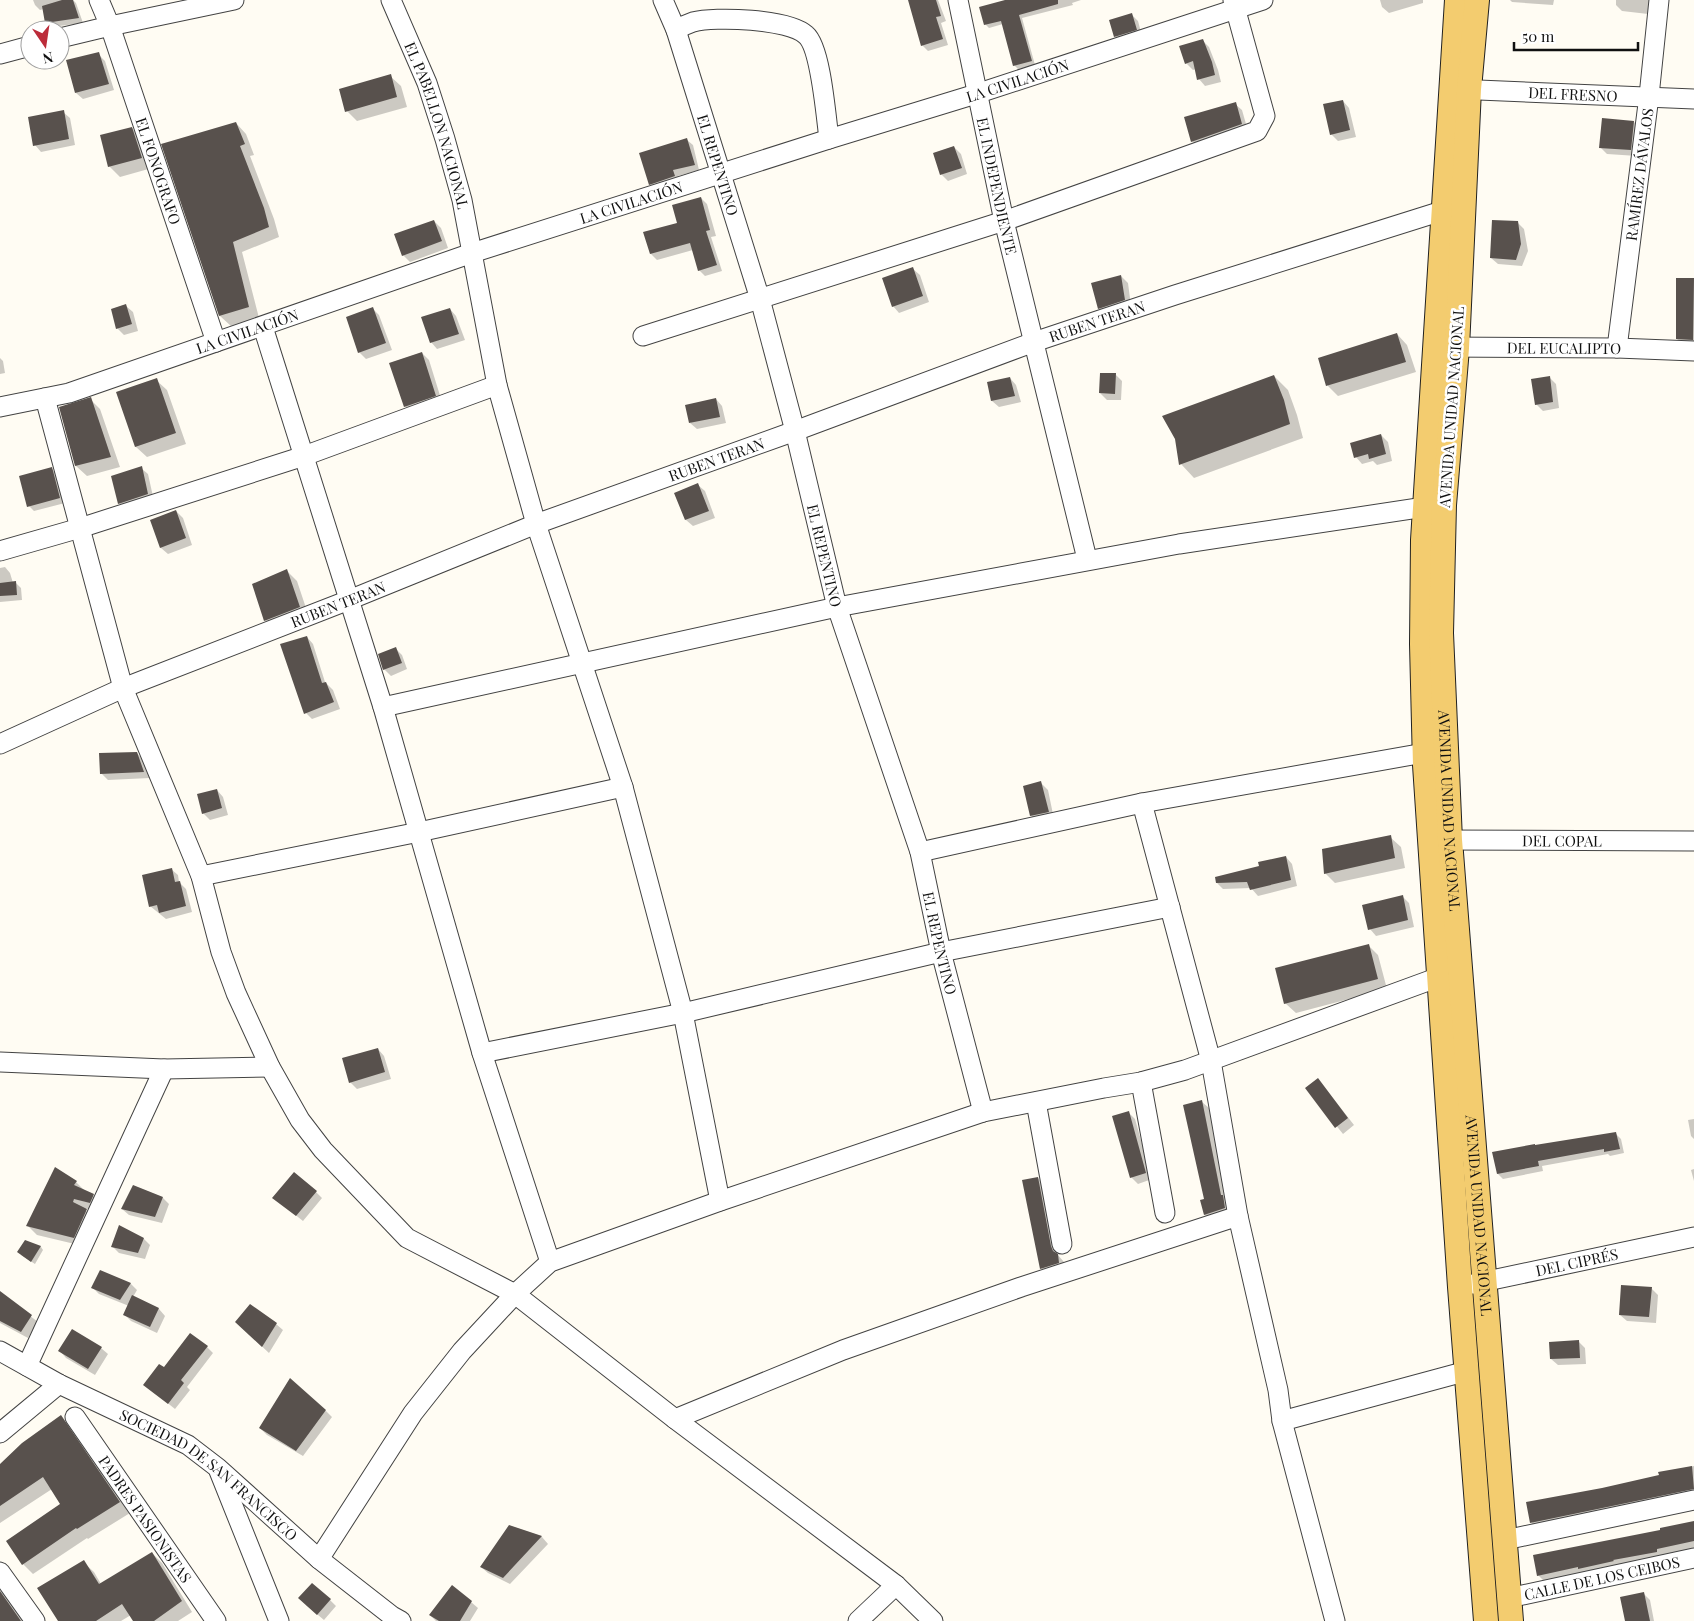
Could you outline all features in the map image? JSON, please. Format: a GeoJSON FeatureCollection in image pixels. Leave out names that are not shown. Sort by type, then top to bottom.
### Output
{"type":"FeatureCollection","features":[{"type":"Feature","properties":{"kind":"main road","name":"AVENIDA UNIDAD NACIONAL"},"geometry":{"type":"LineString","coordinates":[[1457,0],[1460,89],[1435,506],[1441,633],[1439,977],[1460,1286],[1486,1621]]}},
{"type":"Feature","properties":{"kind":"main road","name":"AVENIDA UNIDAD NACIONAL"},"geometry":{"type":"LineString","coordinates":[[1446,347],[1445,210],[1460,89],[1477,0]]}},
{"type":"Feature","properties":{"kind":"main road","name":"AVENIDA UNIDAD NACIONAL"},"geometry":{"type":"LineString","coordinates":[[1435,506],[1423,540],[1424,753],[1440,840],[1485,1282],[1511,1621]]}},
{"type":"Feature","properties":{"kind":"street","name":"EL FONOGRAFO"},"geometry":{"type":"LineString","coordinates":[[99,0],[110,26],[216,342]]}},
{"type":"Feature","properties":{"kind":"street"},"geometry":{"type":"LineString","coordinates":[[70,36],[234,0]]}},
{"type":"Feature","properties":{"kind":"street","name":"EL PABELLON NACIONAL"},"geometry":{"type":"LineString","coordinates":[[391,0],[427,83],[442,130],[462,200],[497,386],[536,524],[623,787],[683,1013],[720,1200]]}},
{"type":"Feature","properties":{"kind":"street","name":"EL REPENTINO"},"geometry":{"type":"LineString","coordinates":[[663,0],[676,30],[760,299],[795,431],[837,607],[920,852],[941,952],[983,1112]]}},
{"type":"Feature","properties":{"kind":"street","name":"EL INDEPENDIENTE"},"geometry":{"type":"LineString","coordinates":[[958,0],[976,94],[1004,221],[1087,559]]}},
{"type":"Feature","properties":{"kind":"street","name":"LA CIVILACIÓN"},"geometry":{"type":"LineString","coordinates":[[0,407],[69,393],[472,253],[976,94],[1234,4],[1263,0]]}},
{"type":"Feature","properties":{"kind":"street","name":"RAMÍREZ DÁVALOS"},"geometry":{"type":"LineString","coordinates":[[1617,348],[1649,96],[1659,0]]}},
{"type":"Feature","properties":{"kind":"street"},"geometry":{"type":"LineString","coordinates":[[643,336],[1004,221],[1257,131],[1265,116],[1234,4]]}},
{"type":"Feature","properties":{"kind":"street"},"geometry":{"type":"LineString","coordinates":[[676,30],[694,22],[725,18],[783,24],[806,34],[816,54],[829,139]]}},
{"type":"Feature","properties":{"kind":"street"},"geometry":{"type":"LineString","coordinates":[[0,54],[20,49]]}},
{"type":"Feature","properties":{"kind":"street","name":"DEL FRESNO"},"geometry":{"type":"LineString","coordinates":[[1460,89],[1694,99]]}},
{"type":"Feature","properties":{"kind":"street","name":"RUBEN TERAN"},"geometry":{"type":"LineString","coordinates":[[0,744],[123,688],[349,600],[536,524],[795,431],[1034,342],[1174,295],[1445,210]]}},
{"type":"Feature","properties":{"kind":"street"},"geometry":{"type":"LineString","coordinates":[[263,327],[383,707],[482,1053],[550,1262]]}},
{"type":"Feature","properties":{"kind":"street","name":"DEL EUCALIPTO"},"geometry":{"type":"LineString","coordinates":[[1446,347],[1617,348],[1694,351]]}},
{"type":"Feature","properties":{"kind":"street"},"geometry":{"type":"LineString","coordinates":[[0,551],[80,528],[304,456],[497,386]]}},
{"type":"Feature","properties":{"kind":"street"},"geometry":{"type":"LineString","coordinates":[[45,398],[123,688],[201,876],[224,960],[236,993],[270,1067],[300,1120],[323,1150],[407,1238],[515,1294],[675,1419],[896,1584],[933,1621]]}},
{"type":"Feature","properties":{"kind":"street"},"geometry":{"type":"LineString","coordinates":[[383,707],[837,607],[1087,559],[1435,506]]}},
{"type":"Feature","properties":{"kind":"street"},"geometry":{"type":"LineString","coordinates":[[920,852],[1142,803],[1424,753]]}},
{"type":"Feature","properties":{"kind":"street"},"geometry":{"type":"LineString","coordinates":[[201,876],[419,832],[623,787]]}},
{"type":"Feature","properties":{"kind":"street"},"geometry":{"type":"LineString","coordinates":[[1142,803],[1211,1061],[1238,1216],[1278,1390],[1282,1421],[1335,1621]]}},
{"type":"Feature","properties":{"kind":"street","name":"DEL COPAL"},"geometry":{"type":"LineString","coordinates":[[1440,840],[1694,841]]}},
{"type":"Feature","properties":{"kind":"street"},"geometry":{"type":"LineString","coordinates":[[482,1053],[683,1013],[941,952],[1170,907]]}},
{"type":"Feature","properties":{"kind":"street"},"geometry":{"type":"LineString","coordinates":[[319,1559],[413,1414],[462,1352],[515,1294],[550,1262],[720,1200],[983,1112],[1141,1082],[1185,1070],[1439,977]]}},
{"type":"Feature","properties":{"kind":"street"},"geometry":{"type":"LineString","coordinates":[[0,1062],[164,1069],[270,1067]]}},
{"type":"Feature","properties":{"kind":"street"},"geometry":{"type":"LineString","coordinates":[[27,1366],[164,1069]]}},
{"type":"Feature","properties":{"kind":"street"},"geometry":{"type":"LineString","coordinates":[[1141,1082],[1165,1213]]}},
{"type":"Feature","properties":{"kind":"street"},"geometry":{"type":"LineString","coordinates":[[1036,1102],[1062,1244]]}},
{"type":"Feature","properties":{"kind":"street"},"geometry":{"type":"LineString","coordinates":[[675,1419],[852,1346],[1021,1287],[1238,1216]]}},
{"type":"Feature","properties":{"kind":"street","name":"DEL CIPRÉS"},"geometry":{"type":"LineString","coordinates":[[1460,1286],[1694,1237]]}},
{"type":"Feature","properties":{"kind":"street","name":"SOCIEDAD DE SAN FRANCISCO"},"geometry":{"type":"LineString","coordinates":[[0,1351],[59,1384],[188,1445],[218,1468],[319,1559],[401,1621]]}},
{"type":"Feature","properties":{"kind":"street"},"geometry":{"type":"LineString","coordinates":[[1282,1421],[1467,1371]]}},
{"type":"Feature","properties":{"kind":"street"},"geometry":{"type":"LineString","coordinates":[[0,1433],[59,1384]]}},
{"type":"Feature","properties":{"kind":"street","name":"PADRES PASIONISTAS"},"geometry":{"type":"LineString","coordinates":[[74,1417],[216,1621]]}},
{"type":"Feature","properties":{"kind":"street"},"geometry":{"type":"LineString","coordinates":[[218,1468],[279,1621]]}},
{"type":"Feature","properties":{"kind":"street"},"geometry":{"type":"LineString","coordinates":[[1505,1540],[1694,1500]]}},
{"type":"Feature","properties":{"kind":"street","name":"CALLE DE LOS CEIBOS"},"geometry":{"type":"LineString","coordinates":[[1509,1598],[1694,1558]]}},
{"type":"Feature","properties":{"kind":"street"},"geometry":{"type":"LineString","coordinates":[[0,1572],[35,1621]]}},
{"type":"Feature","properties":{"kind":"street"},"geometry":{"type":"LineString","coordinates":[[858,1621],[896,1584]]}},
{"type":"Feature","properties":{"kind":"building"},"geometry":{"type":"Polygon","coordinates":[[[62,0],[73,0],[79,18],[44,20],[42,6],[62,0]]]}},
{"type":"Feature","properties":{"kind":"building"},"geometry":{"type":"Polygon","coordinates":[[[908,0],[936,0],[941,16],[936,17],[943,39],[921,46],[908,0]]]}},
{"type":"Feature","properties":{"kind":"building"},"geometry":{"type":"Polygon","coordinates":[[[1005,0],[1058,0],[1058,4],[1019,15],[1032,61],[1013,66],[1001,21],[984,25],[979,7],[1005,0]]]}},
{"type":"Feature","properties":{"kind":"building"},"geometry":{"type":"Polygon","coordinates":[[[1132,13],[1137,30],[1114,37],[1109,20],[1132,13]]]}},
{"type":"Feature","properties":{"kind":"building"},"geometry":{"type":"Polygon","coordinates":[[[1203,39],[1215,75],[1197,80],[1193,61],[1185,64],[1179,46],[1203,39]]]}},
{"type":"Feature","properties":{"kind":"building"},"geometry":{"type":"Polygon","coordinates":[[[99,52],[109,84],[75,93],[69,70],[70,59],[99,52]]]}},
{"type":"Feature","properties":{"kind":"building"},"geometry":{"type":"Polygon","coordinates":[[[391,74],[397,97],[345,112],[339,89],[391,74]]]}},
{"type":"Feature","properties":{"kind":"building"},"geometry":{"type":"Polygon","coordinates":[[[1343,100],[1350,130],[1330,135],[1323,104],[1343,100]]]}},
{"type":"Feature","properties":{"kind":"building"},"geometry":{"type":"Polygon","coordinates":[[[1236,102],[1242,124],[1191,142],[1184,117],[1236,102]]]}},
{"type":"Feature","properties":{"kind":"building"},"geometry":{"type":"Polygon","coordinates":[[[64,110],[69,139],[33,146],[28,117],[64,110]]]}},
{"type":"Feature","properties":{"kind":"building"},"geometry":{"type":"Polygon","coordinates":[[[1602,118],[1634,121],[1631,150],[1599,148],[1602,118]]]}},
{"type":"Feature","properties":{"kind":"building"},"geometry":{"type":"Polygon","coordinates":[[[236,122],[245,144],[240,146],[264,208],[269,227],[233,242],[249,307],[219,316],[161,144],[236,122]]]}},
{"type":"Feature","properties":{"kind":"building"},"geometry":{"type":"Polygon","coordinates":[[[132,127],[142,158],[108,167],[100,135],[132,127]]]}},
{"type":"Feature","properties":{"kind":"building"},"geometry":{"type":"Polygon","coordinates":[[[687,138],[695,165],[673,170],[675,176],[649,185],[639,153],[687,138]]]}},
{"type":"Feature","properties":{"kind":"building"},"geometry":{"type":"Polygon","coordinates":[[[954,146],[962,168],[940,175],[933,153],[954,146]]]}},
{"type":"Feature","properties":{"kind":"building"},"geometry":{"type":"Polygon","coordinates":[[[701,197],[710,230],[706,231],[717,265],[698,271],[690,243],[650,254],[643,232],[677,223],[672,205],[701,197]]]}},
{"type":"Feature","properties":{"kind":"building"},"geometry":{"type":"Polygon","coordinates":[[[434,220],[442,241],[402,256],[394,234],[434,220]]]}},
{"type":"Feature","properties":{"kind":"building"},"geometry":{"type":"Polygon","coordinates":[[[1492,220],[1518,221],[1521,244],[1516,260],[1490,258],[1492,220]]]}},
{"type":"Feature","properties":{"kind":"building"},"geometry":{"type":"Polygon","coordinates":[[[913,267],[923,296],[892,307],[882,278],[913,267]]]}},
{"type":"Feature","properties":{"kind":"building"},"geometry":{"type":"Polygon","coordinates":[[[1121,275],[1125,300],[1098,309],[1091,283],[1121,275]]]}},
{"type":"Feature","properties":{"kind":"building"},"geometry":{"type":"Polygon","coordinates":[[[1676,278],[1694,278],[1693,340],[1676,339],[1676,278]]]}},
{"type":"Feature","properties":{"kind":"building"},"geometry":{"type":"Polygon","coordinates":[[[126,304],[132,324],[116,329],[111,309],[126,304]]]}},
{"type":"Feature","properties":{"kind":"building"},"geometry":{"type":"Polygon","coordinates":[[[373,307],[386,343],[358,353],[346,317],[373,307]]]}},
{"type":"Feature","properties":{"kind":"building"},"geometry":{"type":"Polygon","coordinates":[[[450,308],[459,334],[430,343],[421,317],[450,308]]]}},
{"type":"Feature","properties":{"kind":"building"},"geometry":{"type":"Polygon","coordinates":[[[1397,333],[1406,362],[1326,386],[1318,358],[1397,333]]]}},
{"type":"Feature","properties":{"kind":"building"},"geometry":{"type":"Polygon","coordinates":[[[422,352],[436,396],[404,407],[389,363],[422,352]]]}},
{"type":"Feature","properties":{"kind":"building"},"geometry":{"type":"Polygon","coordinates":[[[1100,373],[1116,373],[1115,394],[1099,393],[1100,373]]]}},
{"type":"Feature","properties":{"kind":"building"},"geometry":{"type":"Polygon","coordinates":[[[1274,375],[1284,400],[1290,424],[1179,465],[1175,439],[1162,416],[1274,375]]]}},
{"type":"Feature","properties":{"kind":"building"},"geometry":{"type":"Polygon","coordinates":[[[1550,376],[1553,402],[1535,405],[1531,379],[1550,376]]]}},
{"type":"Feature","properties":{"kind":"building"},"geometry":{"type":"Polygon","coordinates":[[[1010,377],[1015,396],[991,401],[987,382],[1010,377]]]}},
{"type":"Feature","properties":{"kind":"building"},"geometry":{"type":"Polygon","coordinates":[[[157,378],[176,433],[135,447],[116,392],[157,378]]]}},
{"type":"Feature","properties":{"kind":"building"},"geometry":{"type":"Polygon","coordinates":[[[91,397],[111,457],[75,466],[59,407],[91,397]]]}},
{"type":"Feature","properties":{"kind":"building"},"geometry":{"type":"Polygon","coordinates":[[[716,398],[720,417],[689,423],[685,405],[716,398]]]}},
{"type":"Feature","properties":{"kind":"building"},"geometry":{"type":"Polygon","coordinates":[[[1381,434],[1386,454],[1369,459],[1368,454],[1354,458],[1350,443],[1381,434]]]}},
{"type":"Feature","properties":{"kind":"building"},"geometry":{"type":"Polygon","coordinates":[[[142,466],[148,494],[118,504],[111,476],[142,466]]]}},
{"type":"Feature","properties":{"kind":"building"},"geometry":{"type":"Polygon","coordinates":[[[52,467],[60,498],[27,507],[19,476],[52,467]]]}},
{"type":"Feature","properties":{"kind":"building"},"geometry":{"type":"Polygon","coordinates":[[[698,483],[709,511],[685,520],[674,493],[698,483]]]}},
{"type":"Feature","properties":{"kind":"building"},"geometry":{"type":"Polygon","coordinates":[[[176,510],[186,538],[160,548],[150,520],[176,510]]]}},
{"type":"Feature","properties":{"kind":"building"},"geometry":{"type":"Polygon","coordinates":[[[287,569],[300,607],[264,621],[252,584],[287,569]]]}},
{"type":"Feature","properties":{"kind":"building"},"geometry":{"type":"Polygon","coordinates":[[[16,581],[17,595],[0,596],[0,583],[16,581]]]}},
{"type":"Feature","properties":{"kind":"building"},"geometry":{"type":"Polygon","coordinates":[[[307,636],[322,683],[326,682],[334,702],[304,714],[280,644],[307,636]]]}},
{"type":"Feature","properties":{"kind":"building"},"geometry":{"type":"Polygon","coordinates":[[[396,647],[402,663],[383,670],[378,654],[396,647]]]}},
{"type":"Feature","properties":{"kind":"building"},"geometry":{"type":"Polygon","coordinates":[[[137,752],[144,772],[100,774],[99,753],[137,752]]]}},
{"type":"Feature","properties":{"kind":"building"},"geometry":{"type":"Polygon","coordinates":[[[1041,781],[1049,812],[1030,816],[1023,786],[1041,781]]]}},
{"type":"Feature","properties":{"kind":"building"},"geometry":{"type":"Polygon","coordinates":[[[217,789],[222,808],[202,814],[197,794],[217,789]]]}},
{"type":"Feature","properties":{"kind":"building"},"geometry":{"type":"Polygon","coordinates":[[[1391,835],[1395,858],[1324,874],[1322,849],[1391,835]]]}},
{"type":"Feature","properties":{"kind":"building"},"geometry":{"type":"Polygon","coordinates":[[[1286,856],[1291,880],[1250,890],[1247,882],[1216,883],[1215,877],[1259,866],[1258,862],[1286,856]]]}},
{"type":"Feature","properties":{"kind":"building"},"geometry":{"type":"Polygon","coordinates":[[[172,868],[175,882],[180,881],[186,906],[159,913],[157,905],[149,907],[142,875],[172,868]]]}},
{"type":"Feature","properties":{"kind":"building"},"geometry":{"type":"Polygon","coordinates":[[[1403,895],[1408,920],[1368,930],[1362,905],[1403,895]]]}},
{"type":"Feature","properties":{"kind":"building"},"geometry":{"type":"Polygon","coordinates":[[[1369,944],[1378,979],[1284,1004],[1275,968],[1369,944]]]}},
{"type":"Feature","properties":{"kind":"building"},"geometry":{"type":"Polygon","coordinates":[[[378,1048],[385,1072],[349,1083],[342,1058],[378,1048]]]}},
{"type":"Feature","properties":{"kind":"building"},"geometry":{"type":"Polygon","coordinates":[[[1318,1078],[1348,1118],[1335,1128],[1305,1088],[1318,1078]]]}},
{"type":"Feature","properties":{"kind":"building"},"geometry":{"type":"Polygon","coordinates":[[[1202,1100],[1225,1208],[1204,1215],[1200,1200],[1204,1199],[1183,1105],[1202,1100]]]}},
{"type":"Feature","properties":{"kind":"building"},"geometry":{"type":"Polygon","coordinates":[[[1129,1111],[1146,1173],[1130,1178],[1112,1116],[1129,1111]]]}},
{"type":"Feature","properties":{"kind":"building"},"geometry":{"type":"Polygon","coordinates":[[[1616,1132],[1620,1149],[1604,1152],[1604,1149],[1538,1161],[1539,1166],[1497,1174],[1492,1152],[1616,1132]]]}},
{"type":"Feature","properties":{"kind":"building"},"geometry":{"type":"Polygon","coordinates":[[[55,1167],[77,1181],[74,1185],[94,1194],[90,1203],[74,1199],[73,1202],[87,1209],[74,1238],[26,1226],[55,1167]]]}},
{"type":"Feature","properties":{"kind":"building"},"geometry":{"type":"Polygon","coordinates":[[[294,1172],[317,1191],[296,1216],[272,1198],[294,1172]]]}},
{"type":"Feature","properties":{"kind":"building"},"geometry":{"type":"Polygon","coordinates":[[[1038,1177],[1051,1246],[1053,1251],[1058,1254],[1059,1263],[1040,1269],[1022,1180],[1038,1177]]]}},
{"type":"Feature","properties":{"kind":"building"},"geometry":{"type":"Polygon","coordinates":[[[133,1185],[163,1197],[155,1217],[121,1209],[133,1185]]]}},
{"type":"Feature","properties":{"kind":"building"},"geometry":{"type":"Polygon","coordinates":[[[119,1225],[144,1238],[138,1253],[111,1247],[119,1225]]]}},
{"type":"Feature","properties":{"kind":"building"},"geometry":{"type":"Polygon","coordinates":[[[25,1240],[41,1246],[31,1262],[17,1252],[25,1240]]]}},
{"type":"Feature","properties":{"kind":"building"},"geometry":{"type":"Polygon","coordinates":[[[100,1270],[131,1283],[120,1300],[91,1288],[100,1270]]]}},
{"type":"Feature","properties":{"kind":"building"},"geometry":{"type":"Polygon","coordinates":[[[1621,1285],[1652,1287],[1649,1317],[1619,1315],[1621,1285]]]}},
{"type":"Feature","properties":{"kind":"building"},"geometry":{"type":"Polygon","coordinates":[[[0,1291],[32,1315],[21,1332],[0,1321],[0,1291]]]}},
{"type":"Feature","properties":{"kind":"building"},"geometry":{"type":"Polygon","coordinates":[[[132,1295],[159,1308],[150,1327],[123,1315],[132,1295]]]}},
{"type":"Feature","properties":{"kind":"building"},"geometry":{"type":"Polygon","coordinates":[[[250,1304],[277,1323],[262,1347],[235,1322],[250,1304]]]}},
{"type":"Feature","properties":{"kind":"building"},"geometry":{"type":"Polygon","coordinates":[[[72,1329],[102,1347],[88,1369],[58,1351],[72,1329]]]}},
{"type":"Feature","properties":{"kind":"building"},"geometry":{"type":"Polygon","coordinates":[[[190,1333],[208,1346],[181,1380],[184,1383],[168,1404],[143,1385],[159,1364],[164,1367],[190,1333]]]}},
{"type":"Feature","properties":{"kind":"building"},"geometry":{"type":"Polygon","coordinates":[[[1579,1340],[1580,1358],[1550,1359],[1549,1342],[1579,1340]]]}},
{"type":"Feature","properties":{"kind":"building"},"geometry":{"type":"Polygon","coordinates":[[[290,1378],[326,1410],[296,1451],[259,1428],[290,1378]]]}},
{"type":"Feature","properties":{"kind":"building"},"geometry":{"type":"Polygon","coordinates":[[[61,1415],[120,1502],[76,1528],[22,1565],[6,1541],[60,1504],[43,1477],[0,1506],[0,1464],[22,1443],[61,1415]]]}},
{"type":"Feature","properties":{"kind":"building"},"geometry":{"type":"Polygon","coordinates":[[[1692,1466],[1694,1489],[1530,1523],[1526,1502],[1602,1488],[1659,1475],[1658,1472],[1692,1466]]]}},
{"type":"Feature","properties":{"kind":"building"},"geometry":{"type":"Polygon","coordinates":[[[1694,1521],[1694,1541],[1657,1549],[1657,1552],[1537,1576],[1533,1555],[1660,1530],[1660,1528],[1694,1521]]]}},
{"type":"Feature","properties":{"kind":"building"},"geometry":{"type":"Polygon","coordinates":[[[509,1525],[542,1536],[503,1578],[480,1567],[509,1525]]]}},
{"type":"Feature","properties":{"kind":"building"},"geometry":{"type":"Polygon","coordinates":[[[152,1552],[182,1601],[154,1621],[133,1621],[122,1604],[96,1621],[58,1621],[37,1588],[84,1560],[99,1584],[152,1552]]]}},
{"type":"Feature","properties":{"kind":"building"},"geometry":{"type":"Polygon","coordinates":[[[312,1583],[331,1599],[317,1615],[298,1598],[312,1583]]]}},
{"type":"Feature","properties":{"kind":"building"},"geometry":{"type":"Polygon","coordinates":[[[452,1585],[472,1601],[460,1621],[439,1621],[429,1615],[452,1585]]]}},
{"type":"Feature","properties":{"kind":"building"},"geometry":{"type":"Polygon","coordinates":[[[0,1591],[21,1621],[0,1621],[0,1591]]]}},
{"type":"Feature","properties":{"kind":"building"},"geometry":{"type":"Polygon","coordinates":[[[1644,1592],[1650,1621],[1625,1621],[1620,1597],[1644,1592]]]}}]}
